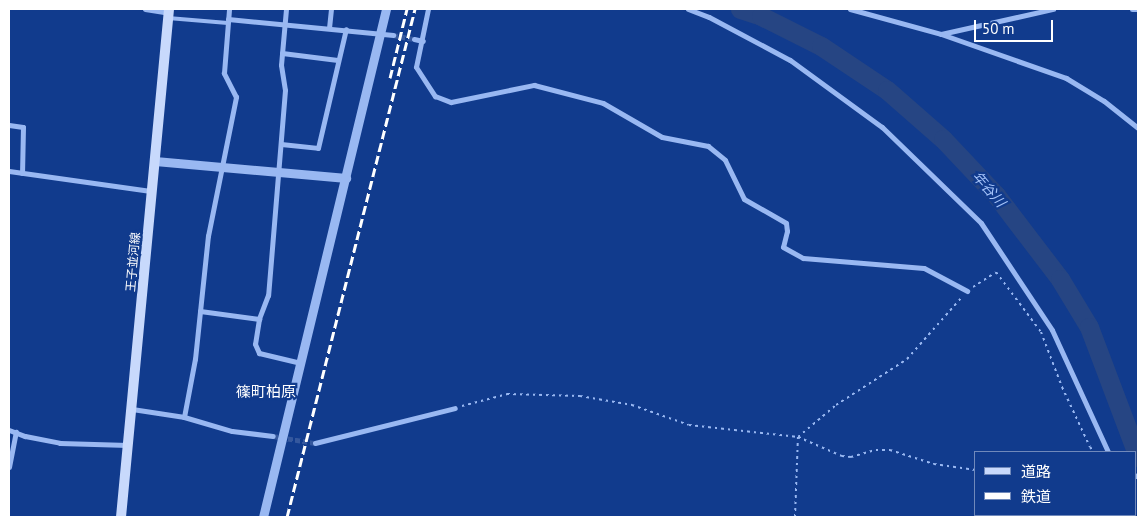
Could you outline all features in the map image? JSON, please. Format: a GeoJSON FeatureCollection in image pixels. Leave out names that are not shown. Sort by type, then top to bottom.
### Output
{"type":"FeatureCollection","features":[{"type":"Feature","properties":{"kind":"main road","name":"王子並河線"},"geometry":{"type":"LineString","coordinates":[[121,517],[169,13]]}},
{"type":"Feature","properties":{"kind":"street"},"geometry":{"type":"LineString","coordinates":[[145,9],[169,13]]}},
{"type":"Feature","properties":{"kind":"street"},"geometry":{"type":"LineString","coordinates":[[184,417],[196,359],[208,236],[236,97],[224,73],[230,9]]}},
{"type":"Feature","properties":{"kind":"street"},"geometry":{"type":"LineString","coordinates":[[286,9],[281,65],[285,90],[268,295],[259,318],[255,344],[259,353],[302,363]]}},
{"type":"Feature","properties":{"kind":"street"},"geometry":{"type":"LineString","coordinates":[[329,28],[331,9]]}},
{"type":"Feature","properties":{"kind":"street"},"geometry":{"type":"LineString","coordinates":[[264,517],[386,9]]}},
{"type":"Feature","properties":{"kind":"street"},"geometry":{"type":"LineString","coordinates":[[428,9],[423,41],[416,67],[435,96],[451,102],[534,85],[603,103],[662,137],[708,146],[725,160],[744,199],[786,223],[787,231],[783,247],[803,258],[924,268],[967,291]]}},
{"type":"Feature","properties":{"kind":"street"},"geometry":{"type":"LineString","coordinates":[[688,9],[709,17],[790,60],[882,126],[981,223],[1052,330],[1108,451]]}},
{"type":"Feature","properties":{"kind":"street"},"geometry":{"type":"LineString","coordinates":[[850,9],[941,34],[1066,78],[1104,101],[1138,128]]}},
{"type":"Feature","properties":{"kind":"street"},"geometry":{"type":"LineString","coordinates":[[941,34],[1053,9]]}},
{"type":"Feature","properties":{"kind":"street"},"geometry":{"type":"LineString","coordinates":[[1132,9],[1138,9]]}},
{"type":"Feature","properties":{"kind":"street"},"geometry":{"type":"LineString","coordinates":[[228,21],[346,29],[393,35]]}},
{"type":"Feature","properties":{"kind":"street"},"geometry":{"type":"LineString","coordinates":[[281,144],[318,148],[346,29]]}},
{"type":"Feature","properties":{"kind":"street"},"geometry":{"type":"LineString","coordinates":[[414,39],[423,41]]}},
{"type":"Feature","properties":{"kind":"street"},"geometry":{"type":"LineString","coordinates":[[282,52],[338,60]]}},
{"type":"Feature","properties":{"kind":"street"},"geometry":{"type":"LineString","coordinates":[[9,125],[22,127],[22,173]]}},
{"type":"Feature","properties":{"kind":"street"},"geometry":{"type":"LineString","coordinates":[[155,161],[346,178]]}},
{"type":"Feature","properties":{"kind":"street"},"geometry":{"type":"LineString","coordinates":[[9,172],[152,191]]}},
{"type":"Feature","properties":{"kind":"street"},"geometry":{"type":"LineString","coordinates":[[200,312],[259,318]]}},
{"type":"Feature","properties":{"kind":"street"},"geometry":{"type":"LineString","coordinates":[[131,408],[184,417],[232,431],[273,436]]}},
{"type":"Feature","properties":{"kind":"street"},"geometry":{"type":"LineString","coordinates":[[315,443],[455,408]]}},
{"type":"Feature","properties":{"kind":"street"},"geometry":{"type":"LineString","coordinates":[[9,430],[60,443],[128,446]]}},
{"type":"Feature","properties":{"kind":"street"},"geometry":{"type":"LineString","coordinates":[[9,466],[10,452],[16,432]]}},
{"type":"Feature","properties":{"kind":"lane"},"geometry":{"type":"LineString","coordinates":[[169,13],[228,21]]}},
{"type":"Feature","properties":{"kind":"path"},"geometry":{"type":"LineString","coordinates":[[795,517],[798,437],[836,405],[907,359],[967,291],[996,272],[1041,332],[1062,387],[1092,451]]}},
{"type":"Feature","properties":{"kind":"path"},"geometry":{"type":"LineString","coordinates":[[455,408],[506,394],[580,396],[632,405],[689,425],[798,437],[842,456],[851,457],[876,450],[890,450],[934,464],[974,470]]}},
{"type":"Feature","properties":{"kind":"waterway","name":"年谷川"},"geometry":{"type":"LineString","coordinates":[[740,9],[761,16],[821,46],[887,90],[943,139],[996,195],[1060,279],[1089,327],[1136,451]]}},
{"type":"Feature","properties":{"kind":"tunnel"},"geometry":{"type":"LineString","coordinates":[[393,35],[414,39]]}},
{"type":"Feature","properties":{"kind":"tunnel"},"geometry":{"type":"LineString","coordinates":[[273,436],[315,443]]}},
{"type":"Feature","properties":{"kind":"railway"},"geometry":{"type":"LineString","coordinates":[[390,78],[407,9]]}},
{"type":"Feature","properties":{"kind":"railway"},"geometry":{"type":"LineString","coordinates":[[287,517],[415,9]]}},
{"type":"Feature","properties":{"kind":"district","name":"篠町柏原"},"geometry":{"type":"Point","coordinates":[266,392]}}]}
